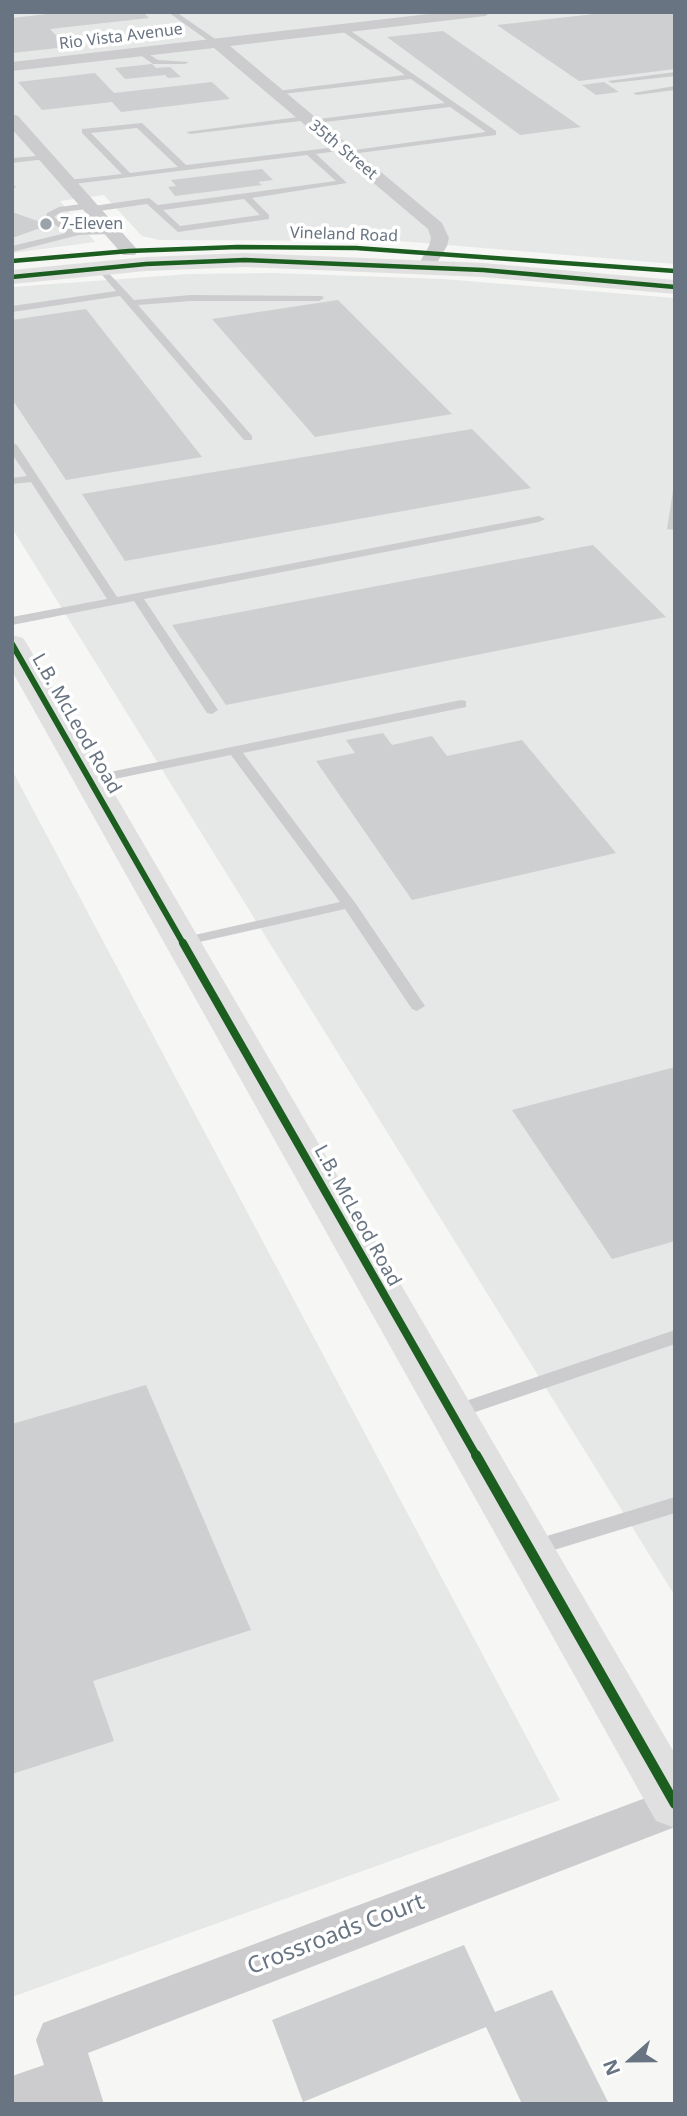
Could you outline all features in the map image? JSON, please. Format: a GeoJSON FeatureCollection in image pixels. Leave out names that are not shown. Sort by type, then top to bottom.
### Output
{"type":"FeatureCollection","features":[{"type":"Feature","properties":{"kind":"street","name":"Rio Vista Avenue"},"geometry":{"type":"LineString","coordinates":[[12,67],[485,12]]}},
{"type":"Feature","properties":{"kind":"street","name":"35th Street"},"geometry":{"type":"LineString","coordinates":[[217,43],[436,227],[440,238],[431,260]]}},
{"type":"Feature","properties":{"kind":"street"},"geometry":{"type":"LineString","coordinates":[[12,118],[129,251]]}},
{"type":"Feature","properties":{"kind":"street","name":"Vineland Road"},"geometry":{"type":"LineString","coordinates":[[12,261],[129,251],[238,247],[431,260],[675,271]]}},
{"type":"Feature","properties":{"kind":"street","name":"Vineland Road"},"geometry":{"type":"LineString","coordinates":[[12,277],[101,268],[245,260],[431,260],[675,286]]}},
{"type":"Feature","properties":{"kind":"street","name":"L.B. McLeod Road"},"geometry":{"type":"LineString","coordinates":[[12,644],[675,1806]]}},
{"type":"Feature","properties":{"kind":"street","name":"Crossroads Court"},"geometry":{"type":"LineString","coordinates":[[76,2091],[60,2039],[675,1806]]}},
{"type":"Feature","properties":{"kind":"street"},"geometry":{"type":"LineString","coordinates":[[12,2101],[76,2091]]}},
{"type":"Feature","properties":{"kind":"lane"},"geometry":{"type":"LineString","coordinates":[[171,12],[217,43]]}},
{"type":"Feature","properties":{"kind":"lane"},"geometry":{"type":"LineString","coordinates":[[69,183],[309,152],[344,151],[493,133],[345,29]]}},
{"type":"Feature","properties":{"kind":"lane"},"geometry":{"type":"LineString","coordinates":[[142,52],[156,62],[185,62]]}},
{"type":"Feature","properties":{"kind":"lane"},"geometry":{"type":"LineString","coordinates":[[612,81],[675,74]]}},
{"type":"Feature","properties":{"kind":"lane"},"geometry":{"type":"LineString","coordinates":[[277,93],[413,76]]}},
{"type":"Feature","properties":{"kind":"lane"},"geometry":{"type":"LineString","coordinates":[[637,93],[675,88]]}},
{"type":"Feature","properties":{"kind":"lane"},"geometry":{"type":"LineString","coordinates":[[190,132],[452,104]]}},
{"type":"Feature","properties":{"kind":"lane"},"geometry":{"type":"LineString","coordinates":[[129,176],[85,131],[139,125],[184,169]]}},
{"type":"Feature","properties":{"kind":"lane"},"geometry":{"type":"LineString","coordinates":[[156,208],[343,183],[309,152]]}},
{"type":"Feature","properties":{"kind":"lane"},"geometry":{"type":"LineString","coordinates":[[12,161],[46,157]]}},
{"type":"Feature","properties":{"kind":"lane"},"geometry":{"type":"LineString","coordinates":[[75,234],[54,224],[50,215],[59,210],[149,201],[178,229],[266,216],[246,196]]}},
{"type":"Feature","properties":{"kind":"lane"},"geometry":{"type":"LineString","coordinates":[[12,249],[75,234],[111,231]]}},
{"type":"Feature","properties":{"kind":"lane"},"geometry":{"type":"LineString","coordinates":[[101,268],[248,438]]}},
{"type":"Feature","properties":{"kind":"lane"},"geometry":{"type":"LineString","coordinates":[[12,309],[122,293]]}},
{"type":"Feature","properties":{"kind":"lane"},"geometry":{"type":"LineString","coordinates":[[131,303],[191,298],[319,298]]}},
{"type":"Feature","properties":{"kind":"lane"},"geometry":{"type":"LineString","coordinates":[[12,445],[114,601]]}},
{"type":"Feature","properties":{"kind":"lane"},"geometry":{"type":"LineString","coordinates":[[12,481],[33,478]]}},
{"type":"Feature","properties":{"kind":"lane"},"geometry":{"type":"LineString","coordinates":[[12,621],[539,519]]}},
{"type":"Feature","properties":{"kind":"lane"},"geometry":{"type":"LineString","coordinates":[[136,597],[212,710]]}},
{"type":"Feature","properties":{"kind":"lane"},"geometry":{"type":"LineString","coordinates":[[90,780],[461,704]]}},
{"type":"Feature","properties":{"kind":"lane"},"geometry":{"type":"LineString","coordinates":[[234,750],[349,904],[417,1006]]}},
{"type":"Feature","properties":{"kind":"lane"},"geometry":{"type":"LineString","coordinates":[[182,942],[349,904]]}},
{"type":"Feature","properties":{"kind":"lane"},"geometry":{"type":"LineString","coordinates":[[450,1413],[675,1337]]}},
{"type":"Feature","properties":{"kind":"lane"},"geometry":{"type":"LineString","coordinates":[[528,1550],[675,1505]]}},
{"type":"Feature","properties":{"kind":"shaded area"},"geometry":{"type":"Polygon","coordinates":[[[12,12],[675,12],[675,264],[399,241],[159,240],[142,236],[104,195],[60,201],[95,242],[12,253],[12,12]]]}},
{"type":"Feature","properties":{"kind":"shaded area"},"geometry":{"type":"Polygon","coordinates":[[[274,273],[443,279],[675,298],[675,1596],[12,528],[12,287],[189,274],[274,273]]]}},
{"type":"Feature","properties":{"kind":"shaded area"},"geometry":{"type":"Polygon","coordinates":[[[12,770],[560,1800],[12,1997],[12,770]]]}},
{"type":"Feature","properties":{"kind":"building"},"geometry":{"type":"Polygon","coordinates":[[[65,12],[143,12],[149,18],[50,29],[67,47],[12,53],[12,18],[65,12]]]}},
{"type":"Feature","properties":{"kind":"building"},"geometry":{"type":"Polygon","coordinates":[[[612,12],[675,14],[675,69],[579,81],[497,25],[612,12]]]}},
{"type":"Feature","properties":{"kind":"building"},"geometry":{"type":"Polygon","coordinates":[[[443,31],[581,127],[520,135],[387,37],[443,31]]]}},
{"type":"Feature","properties":{"kind":"building"},"geometry":{"type":"Polygon","coordinates":[[[152,64],[156,68],[170,67],[181,77],[168,78],[165,75],[125,79],[115,68],[152,64]]]}},
{"type":"Feature","properties":{"kind":"building"},"geometry":{"type":"Polygon","coordinates":[[[95,73],[114,93],[212,82],[230,99],[121,112],[112,102],[42,110],[18,82],[95,73]]]}},
{"type":"Feature","properties":{"kind":"building"},"geometry":{"type":"Polygon","coordinates":[[[604,82],[619,92],[596,95],[582,85],[604,82]]]}},
{"type":"Feature","properties":{"kind":"building"},"geometry":{"type":"Polygon","coordinates":[[[262,169],[273,180],[258,182],[262,185],[175,196],[168,187],[176,186],[171,180],[262,169]]]}},
{"type":"Feature","properties":{"kind":"building"},"geometry":{"type":"Polygon","coordinates":[[[12,212],[49,225],[12,238],[12,212]]]}},
{"type":"Feature","properties":{"kind":"building"},"geometry":{"type":"Polygon","coordinates":[[[338,300],[452,414],[315,437],[212,319],[338,300]]]}},
{"type":"Feature","properties":{"kind":"building"},"geometry":{"type":"Polygon","coordinates":[[[86,309],[202,457],[66,480],[12,399],[12,320],[86,309]]]}},
{"type":"Feature","properties":{"kind":"building"},"geometry":{"type":"Polygon","coordinates":[[[472,429],[531,488],[125,561],[82,494],[472,429]]]}},
{"type":"Feature","properties":{"kind":"building"},"geometry":{"type":"Polygon","coordinates":[[[675,491],[675,530],[667,529],[675,491]]]}},
{"type":"Feature","properties":{"kind":"building"},"geometry":{"type":"Polygon","coordinates":[[[593,545],[666,617],[226,705],[172,625],[593,545]]]}},
{"type":"Feature","properties":{"kind":"building"},"geometry":{"type":"Polygon","coordinates":[[[383,733],[392,745],[432,736],[447,756],[522,740],[616,853],[412,900],[316,761],[355,753],[346,740],[383,733]]]}},
{"type":"Feature","properties":{"kind":"building"},"geometry":{"type":"Polygon","coordinates":[[[675,1067],[675,1241],[612,1259],[512,1110],[675,1067]]]}},
{"type":"Feature","properties":{"kind":"building"},"geometry":{"type":"Polygon","coordinates":[[[146,1385],[251,1630],[93,1681],[114,1741],[12,1774],[12,1424],[146,1385]]]}},
{"type":"Feature","properties":{"kind":"building"},"geometry":{"type":"Polygon","coordinates":[[[464,1945],[495,2012],[552,1990],[609,2104],[522,2104],[486,2027],[303,2102],[272,2020],[464,1945]]]}},
{"type":"Feature","properties":{"kind":"cycle path"},"geometry":{"type":"LineString","coordinates":[[12,261],[129,251],[238,247],[356,248],[675,271]]}},
{"type":"Feature","properties":{"kind":"cycle path"},"geometry":{"type":"LineString","coordinates":[[12,277],[146,264],[245,260],[483,270],[675,287]]}},
{"type":"Feature","properties":{"kind":"cycle path"},"geometry":{"type":"LineString","coordinates":[[12,644],[675,1804]]}},
{"type":"Feature","properties":{"kind":"place","name":"7-Eleven"},"geometry":{"type":"Point","coordinates":[46,224]}}]}
